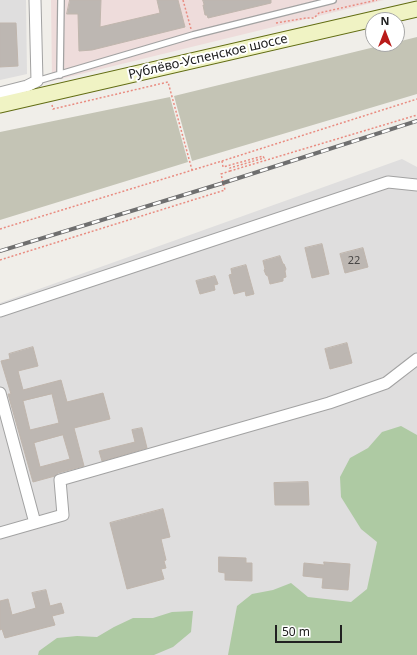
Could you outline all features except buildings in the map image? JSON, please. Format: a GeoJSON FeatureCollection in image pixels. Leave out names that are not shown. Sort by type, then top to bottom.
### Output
{"type":"FeatureCollection","features":[{"type":"Feature","properties":{"kind":"main road","name":"Рублёво-Успенское шоссе"},"geometry":{"type":"LineString","coordinates":[[0,105],[417,9]]}},
{"type":"Feature","properties":{"kind":"street"},"geometry":{"type":"LineString","coordinates":[[0,93],[27,86],[37,81],[35,0]]}},
{"type":"Feature","properties":{"kind":"street"},"geometry":{"type":"LineString","coordinates":[[0,311],[388,182],[417,185]]}},
{"type":"Feature","properties":{"kind":"street"},"geometry":{"type":"LineString","coordinates":[[0,533],[62,515],[60,480],[329,403],[386,382],[417,359]]}},
{"type":"Feature","properties":{"kind":"street"},"geometry":{"type":"LineString","coordinates":[[0,393],[36,523]]}},
{"type":"Feature","properties":{"kind":"lane"},"geometry":{"type":"LineString","coordinates":[[60,74],[61,0]]}},
{"type":"Feature","properties":{"kind":"lane"},"geometry":{"type":"LineString","coordinates":[[37,81],[193,35],[333,0]]}},
{"type":"Feature","properties":{"kind":"path"},"geometry":{"type":"LineString","coordinates":[[183,0],[193,35]]}},
{"type":"Feature","properties":{"kind":"path"},"geometry":{"type":"LineString","coordinates":[[276,23],[314,18],[319,13],[376,0]]}},
{"type":"Feature","properties":{"kind":"path"},"geometry":{"type":"LineString","coordinates":[[52,104],[53,109],[168,82],[192,170]]}},
{"type":"Feature","properties":{"kind":"path"},"geometry":{"type":"LineString","coordinates":[[0,229],[417,99]]}},
{"type":"Feature","properties":{"kind":"path"},"geometry":{"type":"LineString","coordinates":[[0,260],[225,190],[220,174],[417,115]]}},
{"type":"Feature","properties":{"kind":"path"},"geometry":{"type":"LineString","coordinates":[[222,161],[223,167],[263,156],[264,158],[230,168],[230,171]]}},
{"type":"Feature","properties":{"kind":"shaded area"},"geometry":{"type":"Polygon","coordinates":[[[0,0],[26,0],[27,74],[0,80],[0,0]]]}},
{"type":"Feature","properties":{"kind":"shaded area"},"geometry":{"type":"Polygon","coordinates":[[[51,0],[384,0],[52,81],[51,0]]]}},
{"type":"Feature","properties":{"kind":"shaded area"},"geometry":{"type":"Polygon","coordinates":[[[417,37],[417,94],[192,161],[174,96],[365,49],[365,52],[405,52],[405,40],[417,37]]]}},
{"type":"Feature","properties":{"kind":"shaded area"},"geometry":{"type":"Polygon","coordinates":[[[170,97],[188,162],[0,220],[0,132],[170,97]]]}},
{"type":"Feature","properties":{"kind":"shaded area"},"geometry":{"type":"Polygon","coordinates":[[[402,159],[417,167],[417,655],[0,655],[0,303],[402,159]]]}},
{"type":"Feature","properties":{"kind":"green space"},"geometry":{"type":"Polygon","coordinates":[[[401,426],[417,435],[417,655],[228,655],[237,606],[252,594],[273,590],[291,583],[308,597],[351,602],[367,589],[377,542],[361,529],[341,497],[340,477],[350,458],[368,448],[382,432],[401,426]]]}},
{"type":"Feature","properties":{"kind":"green space"},"geometry":{"type":"Polygon","coordinates":[[[193,611],[191,632],[173,647],[154,655],[38,655],[39,651],[57,638],[77,636],[97,637],[133,618],[153,618],[172,612],[193,611]]]}},
{"type":"Feature","properties":{"kind":"railway"},"geometry":{"type":"LineString","coordinates":[[0,251],[223,183],[417,121]]}}]}
